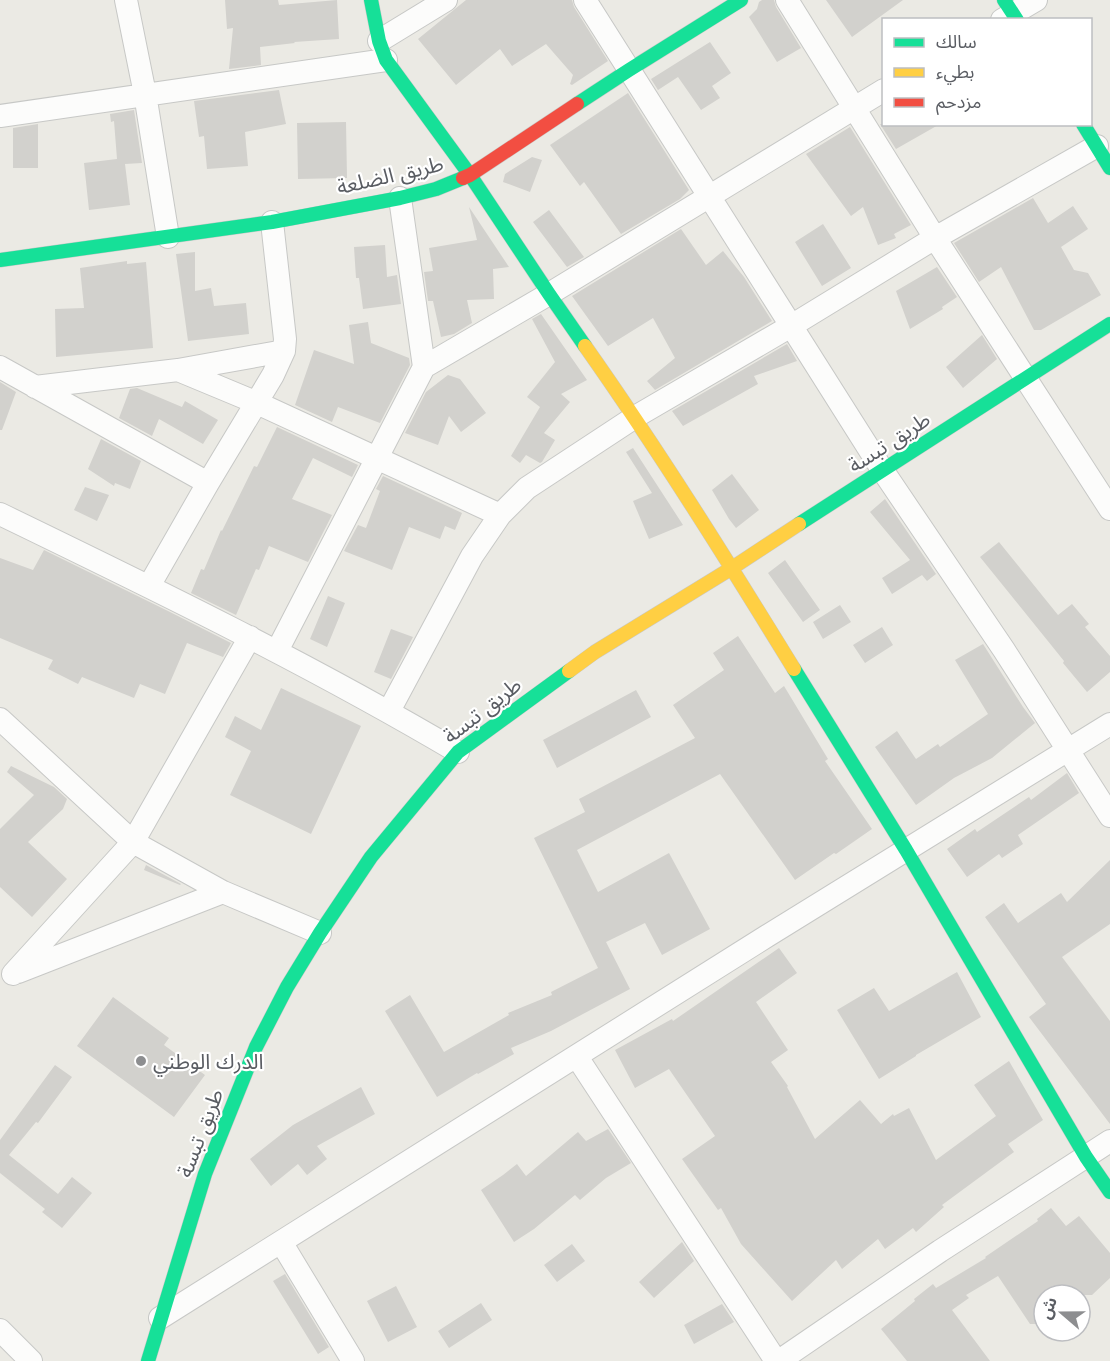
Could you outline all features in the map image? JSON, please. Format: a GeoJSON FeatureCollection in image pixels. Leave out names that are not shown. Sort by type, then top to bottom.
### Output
{"type":"FeatureCollection","features":[{"type":"Feature","properties":{"kind":"main road"},"geometry":{"type":"LineString","coordinates":[[371,0],[382,50],[635,417],[732,568],[906,850],[1086,1157],[1110,1192]]}},
{"type":"Feature","properties":{"kind":"main road","name":"طريق الضلعة"},"geometry":{"type":"LineString","coordinates":[[0,260],[272,222],[436,189],[470,175],[629,70],[741,0]]}},
{"type":"Feature","properties":{"kind":"main road"},"geometry":{"type":"LineString","coordinates":[[1084,126],[1110,168]]}},
{"type":"Feature","properties":{"kind":"main road","name":"طريق تبسة"},"geometry":{"type":"LineString","coordinates":[[148,1361],[205,1174],[256,1047],[287,987],[371,856],[458,752],[595,652],[732,568],[1110,324]]}},
{"type":"Feature","properties":{"kind":"street"},"geometry":{"type":"LineString","coordinates":[[126,0],[145,94],[168,237]]}},
{"type":"Feature","properties":{"kind":"street"},"geometry":{"type":"LineString","coordinates":[[0,116],[145,94],[382,50],[446,0]]}},
{"type":"Feature","properties":{"kind":"street"},"geometry":{"type":"LineString","coordinates":[[585,0],[883,471],[1004,650],[1110,816]]}},
{"type":"Feature","properties":{"kind":"street"},"geometry":{"type":"LineString","coordinates":[[787,0],[935,238],[1110,508]]}},
{"type":"Feature","properties":{"kind":"street"},"geometry":{"type":"LineString","coordinates":[[1009,13],[1036,0]]}},
{"type":"Feature","properties":{"kind":"street"},"geometry":{"type":"LineString","coordinates":[[277,651],[424,367],[549,294],[882,91]]}},
{"type":"Feature","properties":{"kind":"street"},"geometry":{"type":"LineString","coordinates":[[389,711],[471,556],[500,515],[527,488],[635,417],[935,238],[1097,146]]}},
{"type":"Feature","properties":{"kind":"street"},"geometry":{"type":"LineString","coordinates":[[400,198],[424,367]]}},
{"type":"Feature","properties":{"kind":"street"},"geometry":{"type":"LineString","coordinates":[[149,586],[255,402],[273,375],[284,351],[285,339],[272,222]]}},
{"type":"Feature","properties":{"kind":"street"},"geometry":{"type":"LineString","coordinates":[[35,387],[178,370],[284,351]]}},
{"type":"Feature","properties":{"kind":"street"},"geometry":{"type":"LineString","coordinates":[[0,367],[208,483]]}},
{"type":"Feature","properties":{"kind":"street"},"geometry":{"type":"LineString","coordinates":[[178,370],[255,402],[500,515]]}},
{"type":"Feature","properties":{"kind":"street"},"geometry":{"type":"LineString","coordinates":[[0,514],[277,651],[389,711],[458,752]]}},
{"type":"Feature","properties":{"kind":"street"},"geometry":{"type":"LineString","coordinates":[[7,977],[133,842],[250,637]]}},
{"type":"Feature","properties":{"kind":"street"},"geometry":{"type":"LineString","coordinates":[[0,719],[133,842],[223,892],[320,933]]}},
{"type":"Feature","properties":{"kind":"street"},"geometry":{"type":"LineString","coordinates":[[160,1318],[767,936],[1110,724]]}},
{"type":"Feature","properties":{"kind":"street"},"geometry":{"type":"LineString","coordinates":[[7,977],[223,892]]}},
{"type":"Feature","properties":{"kind":"street"},"geometry":{"type":"LineString","coordinates":[[577,1057],[777,1361],[940,1251],[1110,1141]]}},
{"type":"Feature","properties":{"kind":"street"},"geometry":{"type":"LineString","coordinates":[[281,1242],[353,1361]]}},
{"type":"Feature","properties":{"kind":"street"},"geometry":{"type":"LineString","coordinates":[[0,1330],[31,1361]]}},
{"type":"Feature","properties":{"kind":"building"},"geometry":{"type":"Polygon","coordinates":[[[225,0],[278,0],[279,5],[337,0],[339,39],[260,47],[261,65],[229,69],[233,28],[227,29],[225,0]]]}},
{"type":"Feature","properties":{"kind":"building"},"geometry":{"type":"Polygon","coordinates":[[[466,0],[572,0],[574,7],[608,61],[572,85],[570,84],[573,75],[546,44],[512,66],[500,49],[456,85],[418,39],[466,0]]]}},
{"type":"Feature","properties":{"kind":"building"},"geometry":{"type":"Polygon","coordinates":[[[762,0],[774,0],[801,48],[777,62],[749,17],[762,0]]]}},
{"type":"Feature","properties":{"kind":"building"},"geometry":{"type":"Polygon","coordinates":[[[826,0],[903,0],[852,37],[826,0]]]}},
{"type":"Feature","properties":{"kind":"building"},"geometry":{"type":"Polygon","coordinates":[[[710,42],[731,73],[712,86],[720,98],[701,110],[678,77],[658,90],[651,79],[710,42]]]}},
{"type":"Feature","properties":{"kind":"building"},"geometry":{"type":"Polygon","coordinates":[[[279,90],[286,124],[245,132],[248,166],[207,169],[204,136],[199,137],[194,101],[279,90]]]}},
{"type":"Feature","properties":{"kind":"building"},"geometry":{"type":"Polygon","coordinates":[[[628,93],[689,190],[680,199],[621,234],[584,182],[580,186],[550,145],[628,93]]]}},
{"type":"Feature","properties":{"kind":"building"},"geometry":{"type":"Polygon","coordinates":[[[134,110],[142,163],[125,164],[130,205],[89,210],[84,163],[117,159],[114,121],[111,122],[110,114],[134,110]]]}},
{"type":"Feature","properties":{"kind":"building"},"geometry":{"type":"Polygon","coordinates":[[[346,122],[347,178],[298,179],[297,123],[346,122]]]}},
{"type":"Feature","properties":{"kind":"building"},"geometry":{"type":"Polygon","coordinates":[[[38,124],[38,168],[13,168],[13,128],[38,124]]]}},
{"type":"Feature","properties":{"kind":"building"},"geometry":{"type":"Polygon","coordinates":[[[880,124],[882,126],[936,126],[896,149],[880,124]]]}},
{"type":"Feature","properties":{"kind":"building"},"geometry":{"type":"Polygon","coordinates":[[[850,127],[911,225],[894,234],[896,238],[878,245],[863,207],[851,216],[806,154],[850,127]]]}},
{"type":"Feature","properties":{"kind":"building"},"geometry":{"type":"Polygon","coordinates":[[[532,157],[542,160],[530,192],[503,182],[505,174],[532,157]]]}},
{"type":"Feature","properties":{"kind":"building"},"geometry":{"type":"Polygon","coordinates":[[[1033,198],[1048,223],[1073,206],[1088,229],[1061,247],[1074,270],[1088,273],[1101,295],[1041,330],[1034,330],[1001,267],[979,282],[954,243],[1033,198]]]}},
{"type":"Feature","properties":{"kind":"building"},"geometry":{"type":"Polygon","coordinates":[[[469,207],[509,267],[493,269],[494,299],[467,300],[472,323],[454,334],[441,337],[433,301],[428,301],[424,272],[433,271],[429,248],[477,240],[469,207]]]}},
{"type":"Feature","properties":{"kind":"building"},"geometry":{"type":"Polygon","coordinates":[[[549,210],[584,257],[567,267],[533,222],[549,210]]]}},
{"type":"Feature","properties":{"kind":"building"},"geometry":{"type":"Polygon","coordinates":[[[823,224],[851,268],[822,286],[795,242],[823,224]]]}},
{"type":"Feature","properties":{"kind":"building"},"geometry":{"type":"Polygon","coordinates":[[[681,229],[706,265],[723,251],[744,277],[772,321],[655,390],[647,381],[675,358],[653,318],[608,346],[572,296],[681,229]]]}},
{"type":"Feature","properties":{"kind":"building"},"geometry":{"type":"Polygon","coordinates":[[[385,245],[387,277],[397,275],[401,304],[363,309],[359,278],[356,278],[354,247],[385,245]]]}},
{"type":"Feature","properties":{"kind":"building"},"geometry":{"type":"Polygon","coordinates":[[[195,252],[195,291],[211,288],[214,306],[246,303],[249,334],[188,341],[176,254],[195,252]]]}},
{"type":"Feature","properties":{"kind":"building"},"geometry":{"type":"Polygon","coordinates":[[[127,261],[127,264],[146,262],[153,348],[56,357],[55,309],[84,308],[80,268],[127,261]]]}},
{"type":"Feature","properties":{"kind":"building"},"geometry":{"type":"Polygon","coordinates":[[[937,267],[957,297],[942,307],[943,309],[910,329],[896,291],[937,267]]]}},
{"type":"Feature","properties":{"kind":"building"},"geometry":{"type":"Polygon","coordinates":[[[541,314],[587,380],[561,394],[570,402],[544,433],[555,440],[542,462],[526,455],[520,463],[511,456],[540,407],[527,397],[555,362],[532,319],[541,314]]]}},
{"type":"Feature","properties":{"kind":"building"},"geometry":{"type":"Polygon","coordinates":[[[368,322],[371,343],[409,358],[410,365],[380,423],[338,407],[332,422],[295,405],[314,350],[354,364],[349,325],[368,322]]]}},
{"type":"Feature","properties":{"kind":"building"},"geometry":{"type":"Polygon","coordinates":[[[982,335],[997,359],[963,388],[946,367],[982,335]]]}},
{"type":"Feature","properties":{"kind":"building"},"geometry":{"type":"Polygon","coordinates":[[[787,344],[797,361],[754,376],[758,384],[683,426],[672,411],[787,344]]]}},
{"type":"Feature","properties":{"kind":"building"},"geometry":{"type":"Polygon","coordinates":[[[448,375],[460,379],[486,413],[461,432],[449,416],[438,445],[405,433],[426,392],[448,375]]]}},
{"type":"Feature","properties":{"kind":"building"},"geometry":{"type":"Polygon","coordinates":[[[0,382],[16,392],[2,430],[0,430],[0,382]]]}},
{"type":"Feature","properties":{"kind":"building"},"geometry":{"type":"Polygon","coordinates":[[[137,388],[182,407],[185,401],[218,420],[203,444],[159,419],[152,436],[119,418],[130,389],[137,388]]]}},
{"type":"Feature","properties":{"kind":"building"},"geometry":{"type":"Polygon","coordinates":[[[277,427],[358,465],[352,477],[313,458],[292,499],[332,515],[308,562],[269,546],[259,570],[256,569],[236,615],[191,593],[254,466],[257,467],[277,427]]]}},
{"type":"Feature","properties":{"kind":"building"},"geometry":{"type":"Polygon","coordinates":[[[101,439],[141,461],[130,489],[115,483],[114,486],[88,469],[101,439]]]}},
{"type":"Feature","properties":{"kind":"building"},"geometry":{"type":"Polygon","coordinates":[[[633,448],[683,525],[649,539],[633,501],[652,493],[626,452],[633,448]]]}},
{"type":"Feature","properties":{"kind":"building"},"geometry":{"type":"Polygon","coordinates":[[[732,474],[759,510],[736,528],[712,490],[732,474]]]}},
{"type":"Feature","properties":{"kind":"building"},"geometry":{"type":"Polygon","coordinates":[[[383,476],[462,513],[455,530],[445,526],[440,539],[409,527],[392,570],[344,551],[358,525],[366,528],[380,491],[376,489],[383,476]]]}},
{"type":"Feature","properties":{"kind":"building"},"geometry":{"type":"Polygon","coordinates":[[[85,487],[109,495],[97,521],[74,510],[85,487]]]}},
{"type":"Feature","properties":{"kind":"building"},"geometry":{"type":"Polygon","coordinates":[[[885,499],[936,574],[927,581],[922,575],[892,594],[882,578],[910,560],[870,512],[885,499]]]}},
{"type":"Feature","properties":{"kind":"building"},"geometry":{"type":"Polygon","coordinates":[[[999,542],[1058,615],[1072,604],[1089,624],[1085,627],[1110,656],[1110,672],[1087,692],[980,557],[999,542]]]}},
{"type":"Feature","properties":{"kind":"building"},"geometry":{"type":"Polygon","coordinates":[[[44,550],[231,643],[223,657],[187,643],[165,694],[140,684],[134,698],[82,677],[78,684],[48,669],[53,660],[0,638],[0,558],[33,570],[44,550]]]}},
{"type":"Feature","properties":{"kind":"building"},"geometry":{"type":"Polygon","coordinates":[[[785,560],[820,610],[803,622],[768,573],[785,560]]]}},
{"type":"Feature","properties":{"kind":"building"},"geometry":{"type":"Polygon","coordinates":[[[328,596],[345,603],[327,647],[310,639],[328,596]]]}},
{"type":"Feature","properties":{"kind":"building"},"geometry":{"type":"Polygon","coordinates":[[[840,605],[851,622],[823,639],[813,622],[840,605]]]}},
{"type":"Feature","properties":{"kind":"building"},"geometry":{"type":"Polygon","coordinates":[[[882,627],[893,645],[865,663],[853,645],[882,627]]]}},
{"type":"Feature","properties":{"kind":"building"},"geometry":{"type":"Polygon","coordinates":[[[391,629],[413,637],[391,679],[374,672],[391,629]]]}},
{"type":"Feature","properties":{"kind":"building"},"geometry":{"type":"Polygon","coordinates":[[[738,636],[775,693],[784,686],[828,759],[825,761],[872,829],[795,880],[720,774],[577,850],[598,892],[669,853],[710,929],[662,955],[645,923],[606,942],[630,989],[551,1031],[511,1048],[514,1054],[437,1097],[385,1011],[410,995],[444,1052],[509,1015],[508,1013],[552,995],[551,992],[598,968],[534,838],[585,812],[579,799],[695,738],[673,705],[724,670],[713,653],[738,636]]]}},
{"type":"Feature","properties":{"kind":"building"},"geometry":{"type":"Polygon","coordinates":[[[983,644],[1035,723],[992,758],[954,778],[916,805],[875,747],[897,731],[916,759],[938,744],[940,747],[988,714],[955,660],[983,644]]]}},
{"type":"Feature","properties":{"kind":"building"},"geometry":{"type":"Polygon","coordinates":[[[281,688],[361,726],[311,834],[230,795],[251,751],[225,737],[235,716],[261,730],[281,688]]]}},
{"type":"Feature","properties":{"kind":"building"},"geometry":{"type":"Polygon","coordinates":[[[636,690],[651,717],[557,768],[543,740],[636,690]]]}},
{"type":"Feature","properties":{"kind":"building"},"geometry":{"type":"Polygon","coordinates":[[[11,766],[54,787],[67,799],[63,809],[28,842],[67,879],[32,917],[0,887],[0,829],[34,795],[7,772],[11,766]]]}},
{"type":"Feature","properties":{"kind":"building"},"geometry":{"type":"Polygon","coordinates":[[[1067,773],[1079,793],[1018,835],[1023,844],[1002,858],[999,854],[967,877],[947,849],[975,829],[977,832],[1029,797],[1031,800],[1067,773]]]}},
{"type":"Feature","properties":{"kind":"building"},"geometry":{"type":"Polygon","coordinates":[[[1110,860],[1110,924],[1062,957],[1110,1021],[1110,1124],[1029,1017],[1046,1004],[985,917],[1004,903],[1018,923],[1061,893],[1067,902],[1110,860]]]}},
{"type":"Feature","properties":{"kind":"building"},"geometry":{"type":"Polygon","coordinates":[[[146,865],[181,884],[144,870],[146,865]]]}},
{"type":"Feature","properties":{"kind":"building"},"geometry":{"type":"Polygon","coordinates":[[[779,948],[797,973],[756,1002],[788,1050],[771,1062],[788,1086],[815,1139],[860,1100],[881,1124],[893,1114],[894,1116],[909,1108],[936,1160],[996,1116],[974,1085],[1009,1061],[1043,1120],[1008,1144],[1014,1152],[942,1205],[944,1207],[916,1232],[913,1228],[885,1249],[878,1239],[842,1269],[836,1260],[792,1301],[741,1244],[721,1208],[718,1210],[682,1159],[715,1136],[669,1069],[635,1088],[615,1050],[672,1019],[673,1021],[779,948]]]}},
{"type":"Feature","properties":{"kind":"building"},"geometry":{"type":"Polygon","coordinates":[[[957,972],[981,1017],[879,1079],[837,1010],[874,988],[889,1011],[957,972]]]}},
{"type":"Feature","properties":{"kind":"building","name":"الدرك الوطني"},"geometry":{"type":"Polygon","coordinates":[[[113,997],[169,1038],[164,1045],[205,1075],[174,1117],[77,1046],[113,997]]]}},
{"type":"Feature","properties":{"kind":"building"},"geometry":{"type":"Polygon","coordinates":[[[55,1065],[72,1077],[38,1123],[36,1122],[9,1155],[58,1194],[72,1177],[92,1193],[62,1228],[42,1212],[45,1209],[0,1173],[0,1140],[55,1065]]]}},
{"type":"Feature","properties":{"kind":"building"},"geometry":{"type":"Polygon","coordinates":[[[361,1087],[375,1114],[317,1146],[327,1159],[307,1175],[298,1164],[271,1186],[250,1159],[293,1125],[361,1087]]]}},
{"type":"Feature","properties":{"kind":"building"},"geometry":{"type":"Polygon","coordinates":[[[608,1129],[631,1163],[606,1178],[580,1200],[575,1195],[534,1229],[514,1242],[481,1190],[517,1164],[526,1176],[578,1132],[586,1141],[608,1129]]]}},
{"type":"Feature","properties":{"kind":"building"},"geometry":{"type":"Polygon","coordinates":[[[1051,1208],[1066,1226],[1079,1216],[1110,1253],[1110,1278],[1092,1295],[1092,1283],[1032,1283],[1032,1324],[1030,1324],[998,1276],[966,1295],[969,1298],[952,1310],[990,1361],[907,1361],[881,1329],[933,1284],[936,1288],[986,1258],[1038,1221],[1037,1219],[1051,1208]]]}},
{"type":"Feature","properties":{"kind":"building"},"geometry":{"type":"Polygon","coordinates":[[[682,1242],[694,1261],[654,1298],[639,1282],[682,1242]]]}},
{"type":"Feature","properties":{"kind":"building"},"geometry":{"type":"Polygon","coordinates":[[[572,1244],[585,1261],[557,1282],[544,1265],[572,1244]]]}},
{"type":"Feature","properties":{"kind":"building"},"geometry":{"type":"Polygon","coordinates":[[[285,1274],[329,1347],[318,1354],[273,1281],[285,1274]]]}},
{"type":"Feature","properties":{"kind":"building"},"geometry":{"type":"Polygon","coordinates":[[[396,1286],[417,1327],[388,1342],[367,1301],[396,1286]]]}},
{"type":"Feature","properties":{"kind":"building"},"geometry":{"type":"Polygon","coordinates":[[[481,1303],[492,1320],[449,1348],[438,1331],[481,1303]]]}},
{"type":"Feature","properties":{"kind":"building"},"geometry":{"type":"Polygon","coordinates":[[[722,1304],[734,1322],[694,1344],[684,1325],[722,1304]]]}},
{"type":"Feature","properties":{"kind":"traffic: fast"},"geometry":{"type":"LineString","coordinates":[[371,0],[379,41],[386,60],[470,175],[585,346]]}},
{"type":"Feature","properties":{"kind":"traffic: fast"},"geometry":{"type":"LineString","coordinates":[[577,104],[741,0]]}},
{"type":"Feature","properties":{"kind":"traffic: fast"},"geometry":{"type":"LineString","coordinates":[[1004,0],[1016,18]]}},
{"type":"Feature","properties":{"kind":"traffic: fast"},"geometry":{"type":"LineString","coordinates":[[1084,126],[1110,168]]}},
{"type":"Feature","properties":{"kind":"traffic: fast"},"geometry":{"type":"LineString","coordinates":[[0,260],[272,222],[400,198],[436,189],[463,178]]}},
{"type":"Feature","properties":{"kind":"traffic: fast"},"geometry":{"type":"LineString","coordinates":[[799,524],[1110,324]]}},
{"type":"Feature","properties":{"kind":"traffic: fast"},"geometry":{"type":"LineString","coordinates":[[794,669],[906,850],[1086,1157],[1110,1192]]}},
{"type":"Feature","properties":{"kind":"traffic: fast"},"geometry":{"type":"LineString","coordinates":[[148,1361],[205,1174],[256,1047],[287,987],[371,857],[458,752],[569,671]]}},
{"type":"Feature","properties":{"kind":"traffic: slow"},"geometry":{"type":"LineString","coordinates":[[585,346],[692,506],[794,669]]}},
{"type":"Feature","properties":{"kind":"traffic: slow"},"geometry":{"type":"LineString","coordinates":[[569,671],[595,652],[799,524]]}},
{"type":"Feature","properties":{"kind":"traffic: jam"},"geometry":{"type":"LineString","coordinates":[[463,178],[577,104]]}},
{"type":"Feature","properties":{"kind":"place","name":"الدرك الوطني"},"geometry":{"type":"Point","coordinates":[141,1061]}}]}
